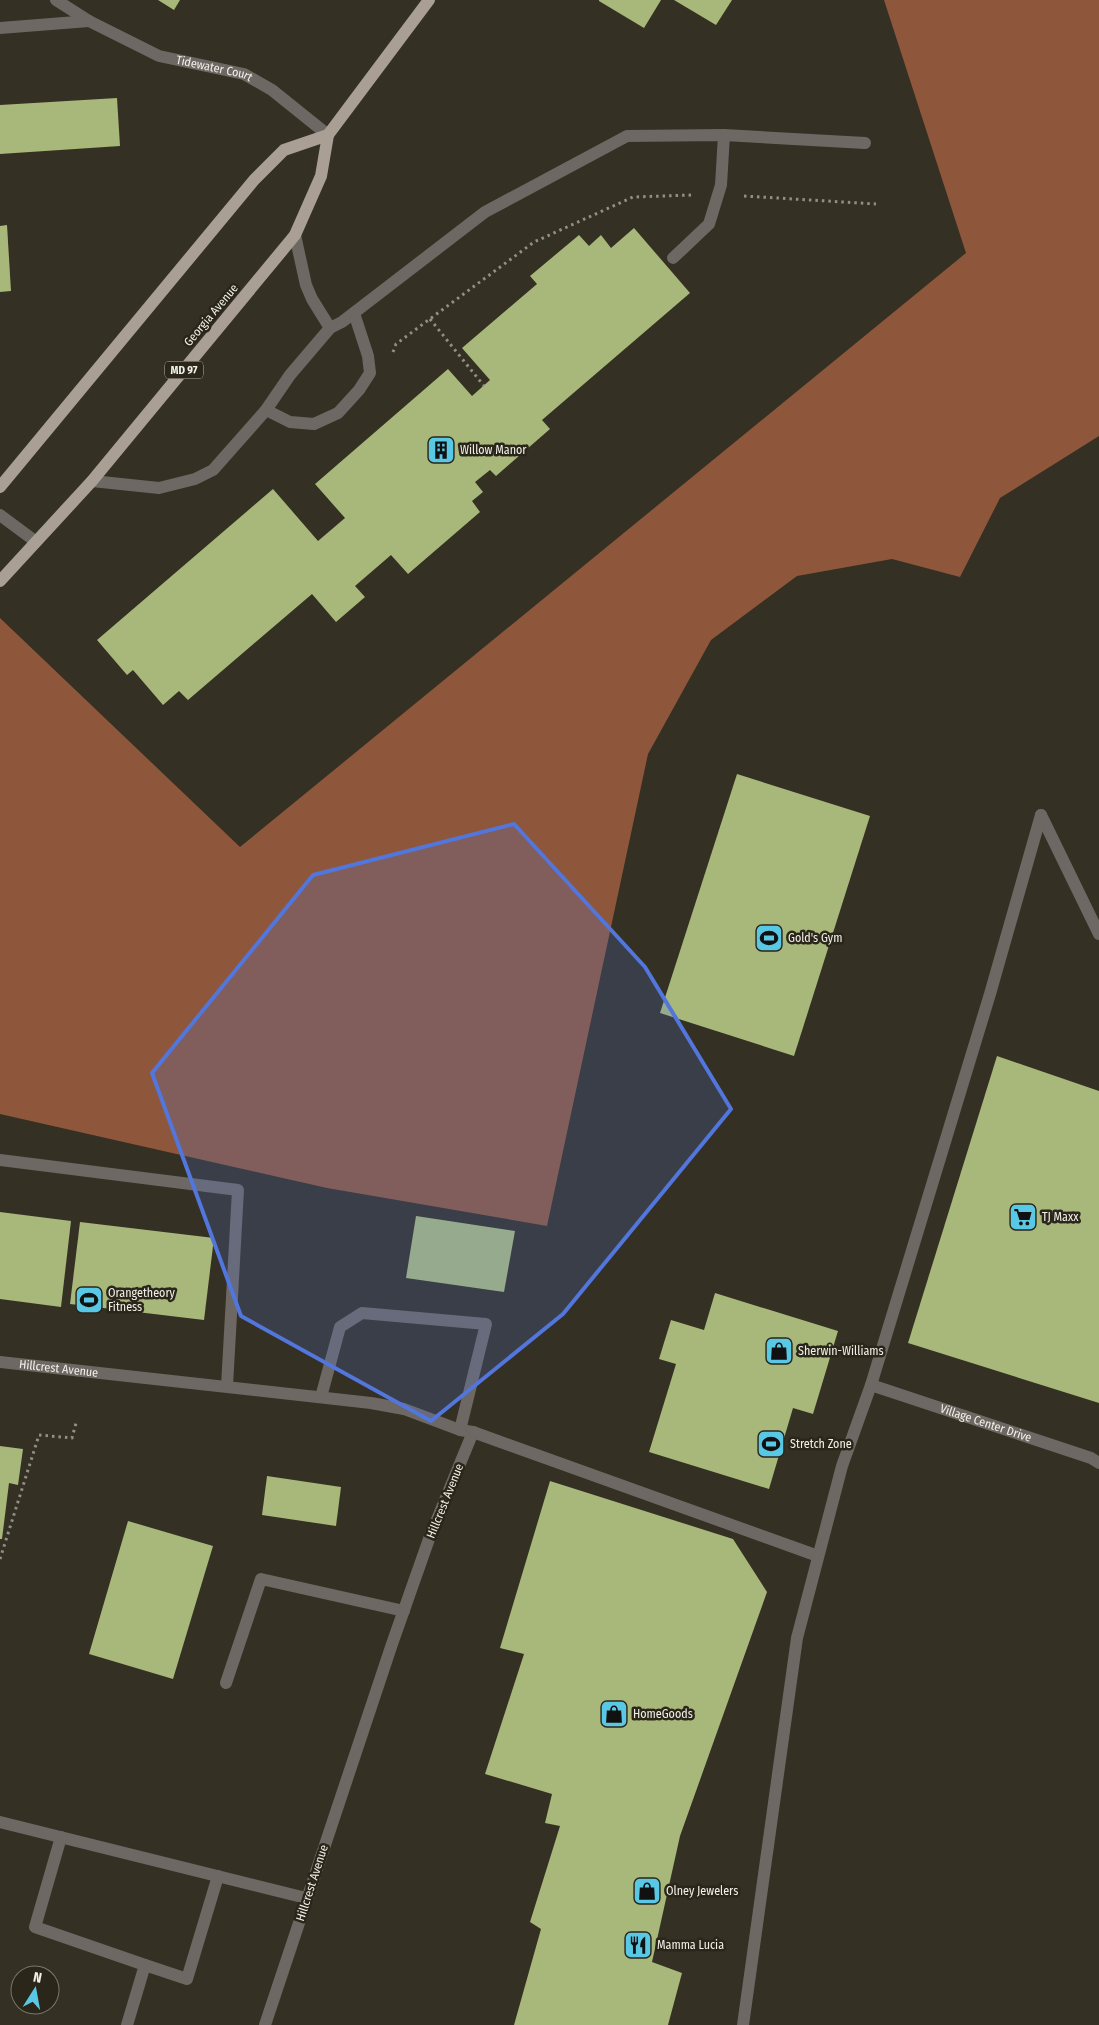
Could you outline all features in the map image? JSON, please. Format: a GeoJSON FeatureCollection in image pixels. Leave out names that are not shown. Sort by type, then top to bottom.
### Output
{"type":"FeatureCollection","features":[{"type":"Feature","properties":{"kind":"main road","name":"Georgia Avenue"},"geometry":{"type":"LineString","coordinates":[[0,581],[92,481],[295,235],[321,176],[328,135],[429,0]]}},
{"type":"Feature","properties":{"kind":"main road"},"geometry":{"type":"LineString","coordinates":[[0,486],[254,180],[284,150],[328,135]]}},
{"type":"Feature","properties":{"kind":"street","name":"Tidewater Court"},"geometry":{"type":"LineString","coordinates":[[56,0],[89,21],[159,56],[244,74],[272,90],[328,135]]}},
{"type":"Feature","properties":{"kind":"street"},"geometry":{"type":"LineString","coordinates":[[0,28],[89,21]]}},
{"type":"Feature","properties":{"kind":"street"},"geometry":{"type":"LineString","coordinates":[[673,258],[709,224],[721,185],[724,135]]}},
{"type":"Feature","properties":{"kind":"street"},"geometry":{"type":"LineString","coordinates":[[92,481],[159,488],[195,479],[213,470],[266,410],[290,375],[330,328],[354,313],[486,212],[627,136],[724,135],[865,143]]}},
{"type":"Feature","properties":{"kind":"street"},"geometry":{"type":"LineString","coordinates":[[295,235],[306,285],[312,299],[330,328]]}},
{"type":"Feature","properties":{"kind":"street"},"geometry":{"type":"LineString","coordinates":[[266,410],[290,422],[314,424],[338,413],[359,390],[370,372],[368,356],[354,313]]}},
{"type":"Feature","properties":{"kind":"street"},"geometry":{"type":"LineString","coordinates":[[0,515],[35,541]]}},
{"type":"Feature","properties":{"kind":"street"},"geometry":{"type":"LineString","coordinates":[[743,2025],[797,1638],[842,1466],[871,1385],[990,994],[1041,815],[1099,934]]}},
{"type":"Feature","properties":{"kind":"street"},"geometry":{"type":"LineString","coordinates":[[0,1160],[238,1190],[227,1386]]}},
{"type":"Feature","properties":{"kind":"street"},"geometry":{"type":"LineString","coordinates":[[321,1397],[340,1327],[362,1313],[486,1324],[467,1431],[818,1556]]}},
{"type":"Feature","properties":{"kind":"street","name":"Hillcrest Avenue"},"geometry":{"type":"LineString","coordinates":[[0,1362],[227,1386],[404,1409],[467,1431],[306,1898],[265,2025]]}},
{"type":"Feature","properties":{"kind":"street","name":"Village Center Drive"},"geometry":{"type":"LineString","coordinates":[[871,1385],[1091,1458],[1099,1463]]}},
{"type":"Feature","properties":{"kind":"street"},"geometry":{"type":"LineString","coordinates":[[226,1683],[261,1579],[404,1611]]}},
{"type":"Feature","properties":{"kind":"street"},"geometry":{"type":"LineString","coordinates":[[0,1822],[306,1898]]}},
{"type":"Feature","properties":{"kind":"street"},"geometry":{"type":"LineString","coordinates":[[61,1837],[35,1927],[187,1979],[218,1876]]}},
{"type":"Feature","properties":{"kind":"street"},"geometry":{"type":"LineString","coordinates":[[127,2025],[145,1965]]}},
{"type":"Feature","properties":{"kind":"path"},"geometry":{"type":"LineString","coordinates":[[392,354],[396,344],[534,242],[633,197],[718,195],[876,204]]}},
{"type":"Feature","properties":{"kind":"path"},"geometry":{"type":"LineString","coordinates":[[430,319],[484,386]]}},
{"type":"Feature","properties":{"kind":"path"},"geometry":{"type":"LineString","coordinates":[[0,1558],[38,1435],[72,1438],[76,1423]]}},
{"type":"Feature","properties":{"kind":"highlighted area"},"geometry":{"type":"Polygon","coordinates":[[[514,824],[645,967],[731,1109],[563,1314],[431,1421],[241,1316],[152,1073],[313,875],[514,824]]]}},
{"type":"Feature","properties":{"kind":"shaded area"},"geometry":{"type":"Polygon","coordinates":[[[884,0],[1099,0],[1099,436],[1000,498],[960,577],[892,559],[797,576],[711,640],[648,754],[547,1226],[327,1188],[0,1114],[0,618],[240,847],[966,253],[884,0]]]}},
{"type":"Feature","properties":{"kind":"building"},"geometry":{"type":"Polygon","coordinates":[[[158,0],[180,0],[174,10],[158,0]]]}},
{"type":"Feature","properties":{"kind":"building"},"geometry":{"type":"Polygon","coordinates":[[[599,0],[661,0],[644,28],[599,0]]]}},
{"type":"Feature","properties":{"kind":"building"},"geometry":{"type":"Polygon","coordinates":[[[674,0],[732,0],[716,25],[674,0]]]}},
{"type":"Feature","properties":{"kind":"building"},"geometry":{"type":"Polygon","coordinates":[[[117,98],[120,146],[0,154],[0,105],[117,98]]]}},
{"type":"Feature","properties":{"kind":"building"},"geometry":{"type":"Polygon","coordinates":[[[7,225],[11,291],[0,292],[0,226],[7,225]]]}},
{"type":"Feature","properties":{"kind":"building","name":"Willow Manor"},"geometry":{"type":"Polygon","coordinates":[[[634,228],[690,293],[542,420],[550,429],[496,476],[490,470],[475,482],[483,492],[472,501],[480,512],[408,574],[391,555],[355,586],[365,597],[336,622],[312,594],[188,700],[179,691],[163,705],[133,670],[127,675],[97,640],[273,489],[318,541],[345,518],[315,484],[448,369],[472,396],[490,380],[462,348],[537,284],[530,276],[579,235],[589,246],[601,235],[611,248],[634,228]]]}},
{"type":"Feature","properties":{"kind":"building"},"geometry":{"type":"Polygon","coordinates":[[[737,774],[870,816],[794,1056],[660,1013],[737,774]]]}},
{"type":"Feature","properties":{"kind":"building","name":"TJ Maxx"},"geometry":{"type":"Polygon","coordinates":[[[997,1056],[1099,1091],[1099,1403],[908,1343],[997,1056]]]}},
{"type":"Feature","properties":{"kind":"building"},"geometry":{"type":"Polygon","coordinates":[[[0,1212],[71,1221],[61,1307],[0,1299],[0,1212]]]}},
{"type":"Feature","properties":{"kind":"building"},"geometry":{"type":"Polygon","coordinates":[[[416,1216],[515,1231],[504,1292],[406,1278],[416,1216]]]}},
{"type":"Feature","properties":{"kind":"building"},"geometry":{"type":"Polygon","coordinates":[[[80,1222],[214,1238],[204,1320],[70,1304],[80,1222]]]}},
{"type":"Feature","properties":{"kind":"building"},"geometry":{"type":"Polygon","coordinates":[[[715,1293],[838,1331],[813,1414],[793,1408],[769,1489],[649,1452],[676,1364],[659,1359],[671,1320],[704,1330],[715,1293]]]}},
{"type":"Feature","properties":{"kind":"building"},"geometry":{"type":"Polygon","coordinates":[[[0,1446],[23,1449],[18,1485],[9,1483],[2,1539],[0,1539],[0,1446]]]}},
{"type":"Feature","properties":{"kind":"building"},"geometry":{"type":"Polygon","coordinates":[[[267,1476],[341,1487],[336,1526],[262,1515],[267,1476]]]}},
{"type":"Feature","properties":{"kind":"building","name":"HomeGoods"},"geometry":{"type":"Polygon","coordinates":[[[550,1481],[733,1539],[767,1592],[680,1836],[652,1962],[682,1973],[668,2025],[514,2025],[541,1929],[530,1922],[560,1826],[545,1823],[552,1794],[485,1774],[524,1654],[500,1648],[550,1481]]]}},
{"type":"Feature","properties":{"kind":"building"},"geometry":{"type":"Polygon","coordinates":[[[128,1521],[213,1546],[173,1679],[89,1654],[128,1521]]]}},
{"type":"Feature","properties":{"kind":"place","name":"Willow Manor"},"geometry":{"type":"Point","coordinates":[441,450]}},
{"type":"Feature","properties":{"kind":"place","name":"Gold's Gym"},"geometry":{"type":"Point","coordinates":[769,938]}},
{"type":"Feature","properties":{"kind":"place","name":"TJ Maxx"},"geometry":{"type":"Point","coordinates":[1023,1217]}},
{"type":"Feature","properties":{"kind":"place","name":"Orangetheory Fitness"},"geometry":{"type":"Point","coordinates":[89,1300]}},
{"type":"Feature","properties":{"kind":"place","name":"Sherwin-Williams"},"geometry":{"type":"Point","coordinates":[779,1351]}},
{"type":"Feature","properties":{"kind":"place","name":"Stretch Zone"},"geometry":{"type":"Point","coordinates":[771,1444]}},
{"type":"Feature","properties":{"kind":"place","name":"HomeGoods"},"geometry":{"type":"Point","coordinates":[614,1714]}},
{"type":"Feature","properties":{"kind":"place","name":"Olney Jewelers"},"geometry":{"type":"Point","coordinates":[647,1891]}},
{"type":"Feature","properties":{"kind":"place","name":"Mamma Lucia"},"geometry":{"type":"Point","coordinates":[638,1945]}}]}
